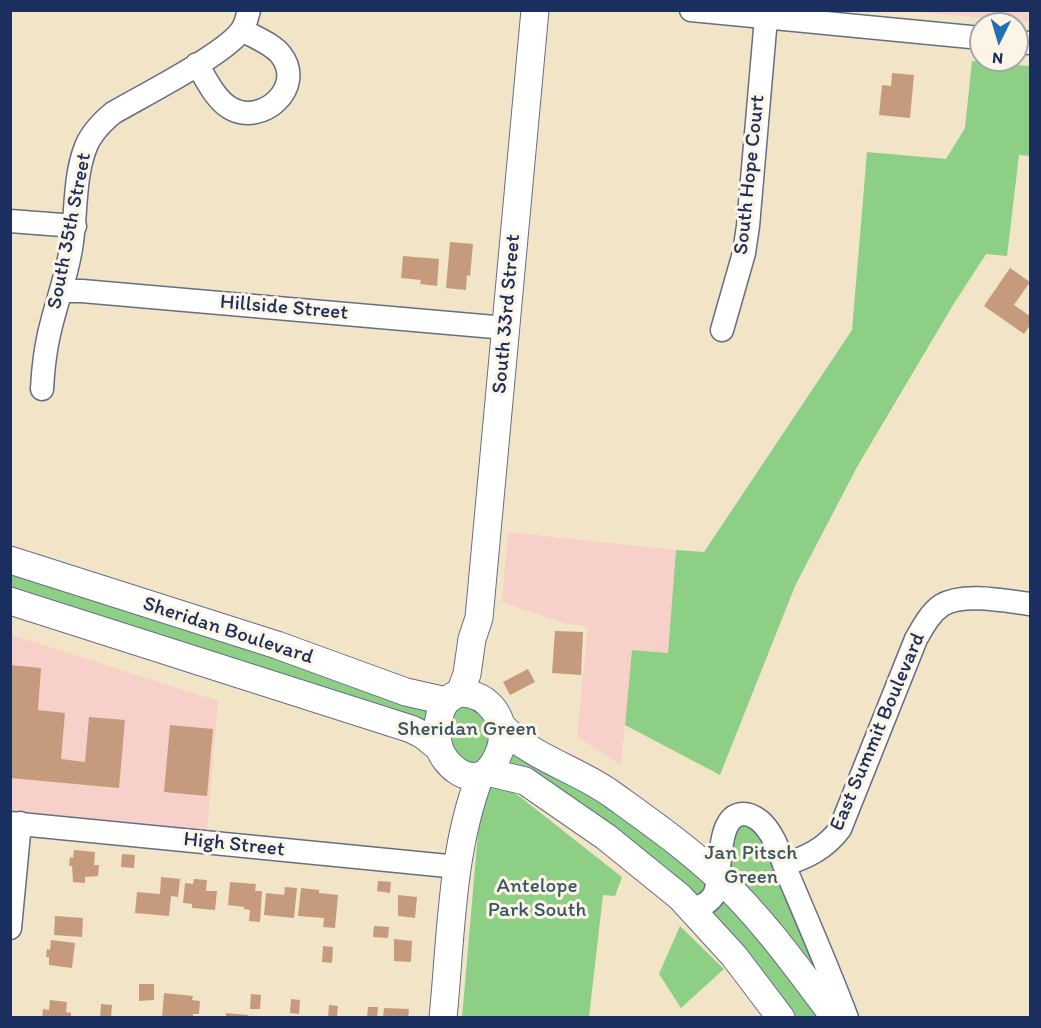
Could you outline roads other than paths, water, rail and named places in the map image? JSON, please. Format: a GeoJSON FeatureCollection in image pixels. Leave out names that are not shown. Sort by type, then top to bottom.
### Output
{"type":"FeatureCollection","features":[{"type":"Feature","properties":{"kind":"main road","name":"South 33rd Street"},"geometry":{"type":"LineString","coordinates":[[453,697],[467,674],[472,639],[479,618],[534,10]]}},
{"type":"Feature","properties":{"kind":"main road","name":"Sheridan Boulevard"},"geometry":{"type":"LineString","coordinates":[[10,560],[277,645],[406,692],[453,697]]}},
{"type":"Feature","properties":{"kind":"main road"},"geometry":{"type":"LineString","coordinates":[[37,610],[48,573]]}},
{"type":"Feature","properties":{"kind":"main road","name":"Sheridan Boulevard"},"geometry":{"type":"LineString","coordinates":[[10,601],[411,729],[423,735],[445,757]]}},
{"type":"Feature","properties":{"kind":"main road","name":"South 33rd Street"},"geometry":{"type":"LineString","coordinates":[[479,618],[483,641],[483,687],[487,702]]}},
{"type":"Feature","properties":{"kind":"main road"},"geometry":{"type":"LineString","coordinates":[[443,1017],[458,867],[471,802],[483,774],[498,756],[501,746],[501,725],[496,712],[477,695],[453,697],[440,712],[438,723],[456,794],[458,867]]}},
{"type":"Feature","properties":{"kind":"main road"},"geometry":{"type":"LineString","coordinates":[[501,725],[514,739],[610,792],[692,855],[717,877],[760,924],[835,1017]]}},
{"type":"Feature","properties":{"kind":"main road"},"geometry":{"type":"LineString","coordinates":[[445,757],[459,772],[525,781],[606,837],[686,902],[734,956],[781,1017]]}},
{"type":"Feature","properties":{"kind":"street"},"geometry":{"type":"LineString","coordinates":[[691,10],[969,37]]}},
{"type":"Feature","properties":{"kind":"street","name":"South Hope Court"},"geometry":{"type":"LineString","coordinates":[[722,330],[744,253],[748,226],[766,18]]}},
{"type":"Feature","properties":{"kind":"street"},"geometry":{"type":"LineString","coordinates":[[196,64],[219,99],[230,108],[251,113],[260,112],[272,106],[286,88],[289,80],[287,67],[281,54],[246,20]]}},
{"type":"Feature","properties":{"kind":"street","name":"South 35th Street"},"geometry":{"type":"LineString","coordinates":[[42,389],[43,366],[49,332],[62,291],[75,226],[80,166],[91,136],[113,113],[226,44],[246,20]]}},
{"type":"Feature","properties":{"kind":"street"},"geometry":{"type":"LineString","coordinates":[[10,221],[75,226]]}},
{"type":"Feature","properties":{"kind":"street","name":"Hillside Street"},"geometry":{"type":"LineString","coordinates":[[62,291],[506,328]]}},
{"type":"Feature","properties":{"kind":"street","name":"East Summit Boulevard"},"geometry":{"type":"LineString","coordinates":[[784,865],[806,858],[823,848],[840,829],[916,639],[925,624],[943,605],[960,599],[972,598],[1030,604]]}},
{"type":"Feature","properties":{"kind":"street"},"geometry":{"type":"LineString","coordinates":[[686,902],[701,907],[715,893],[721,848],[729,823],[735,816],[742,814],[759,820],[768,831],[784,865],[828,966],[847,1017]]}},
{"type":"Feature","properties":{"kind":"street"},"geometry":{"type":"LineString","coordinates":[[10,928],[15,823]]}},
{"type":"Feature","properties":{"kind":"street","name":"High Street"},"geometry":{"type":"LineString","coordinates":[[15,823],[458,867]]}},
{"type":"Feature","properties":{"kind":"park label","name":"Sheridan Green"},"geometry":{"type":"Point","coordinates":[467,730]}},
{"type":"Feature","properties":{"kind":"park label","name":"Jan Pitsch Green"},"geometry":{"type":"Point","coordinates":[751,866]}},
{"type":"Feature","properties":{"kind":"park label","name":"Antelope Park South"},"geometry":{"type":"Point","coordinates":[537,899]}}]}
